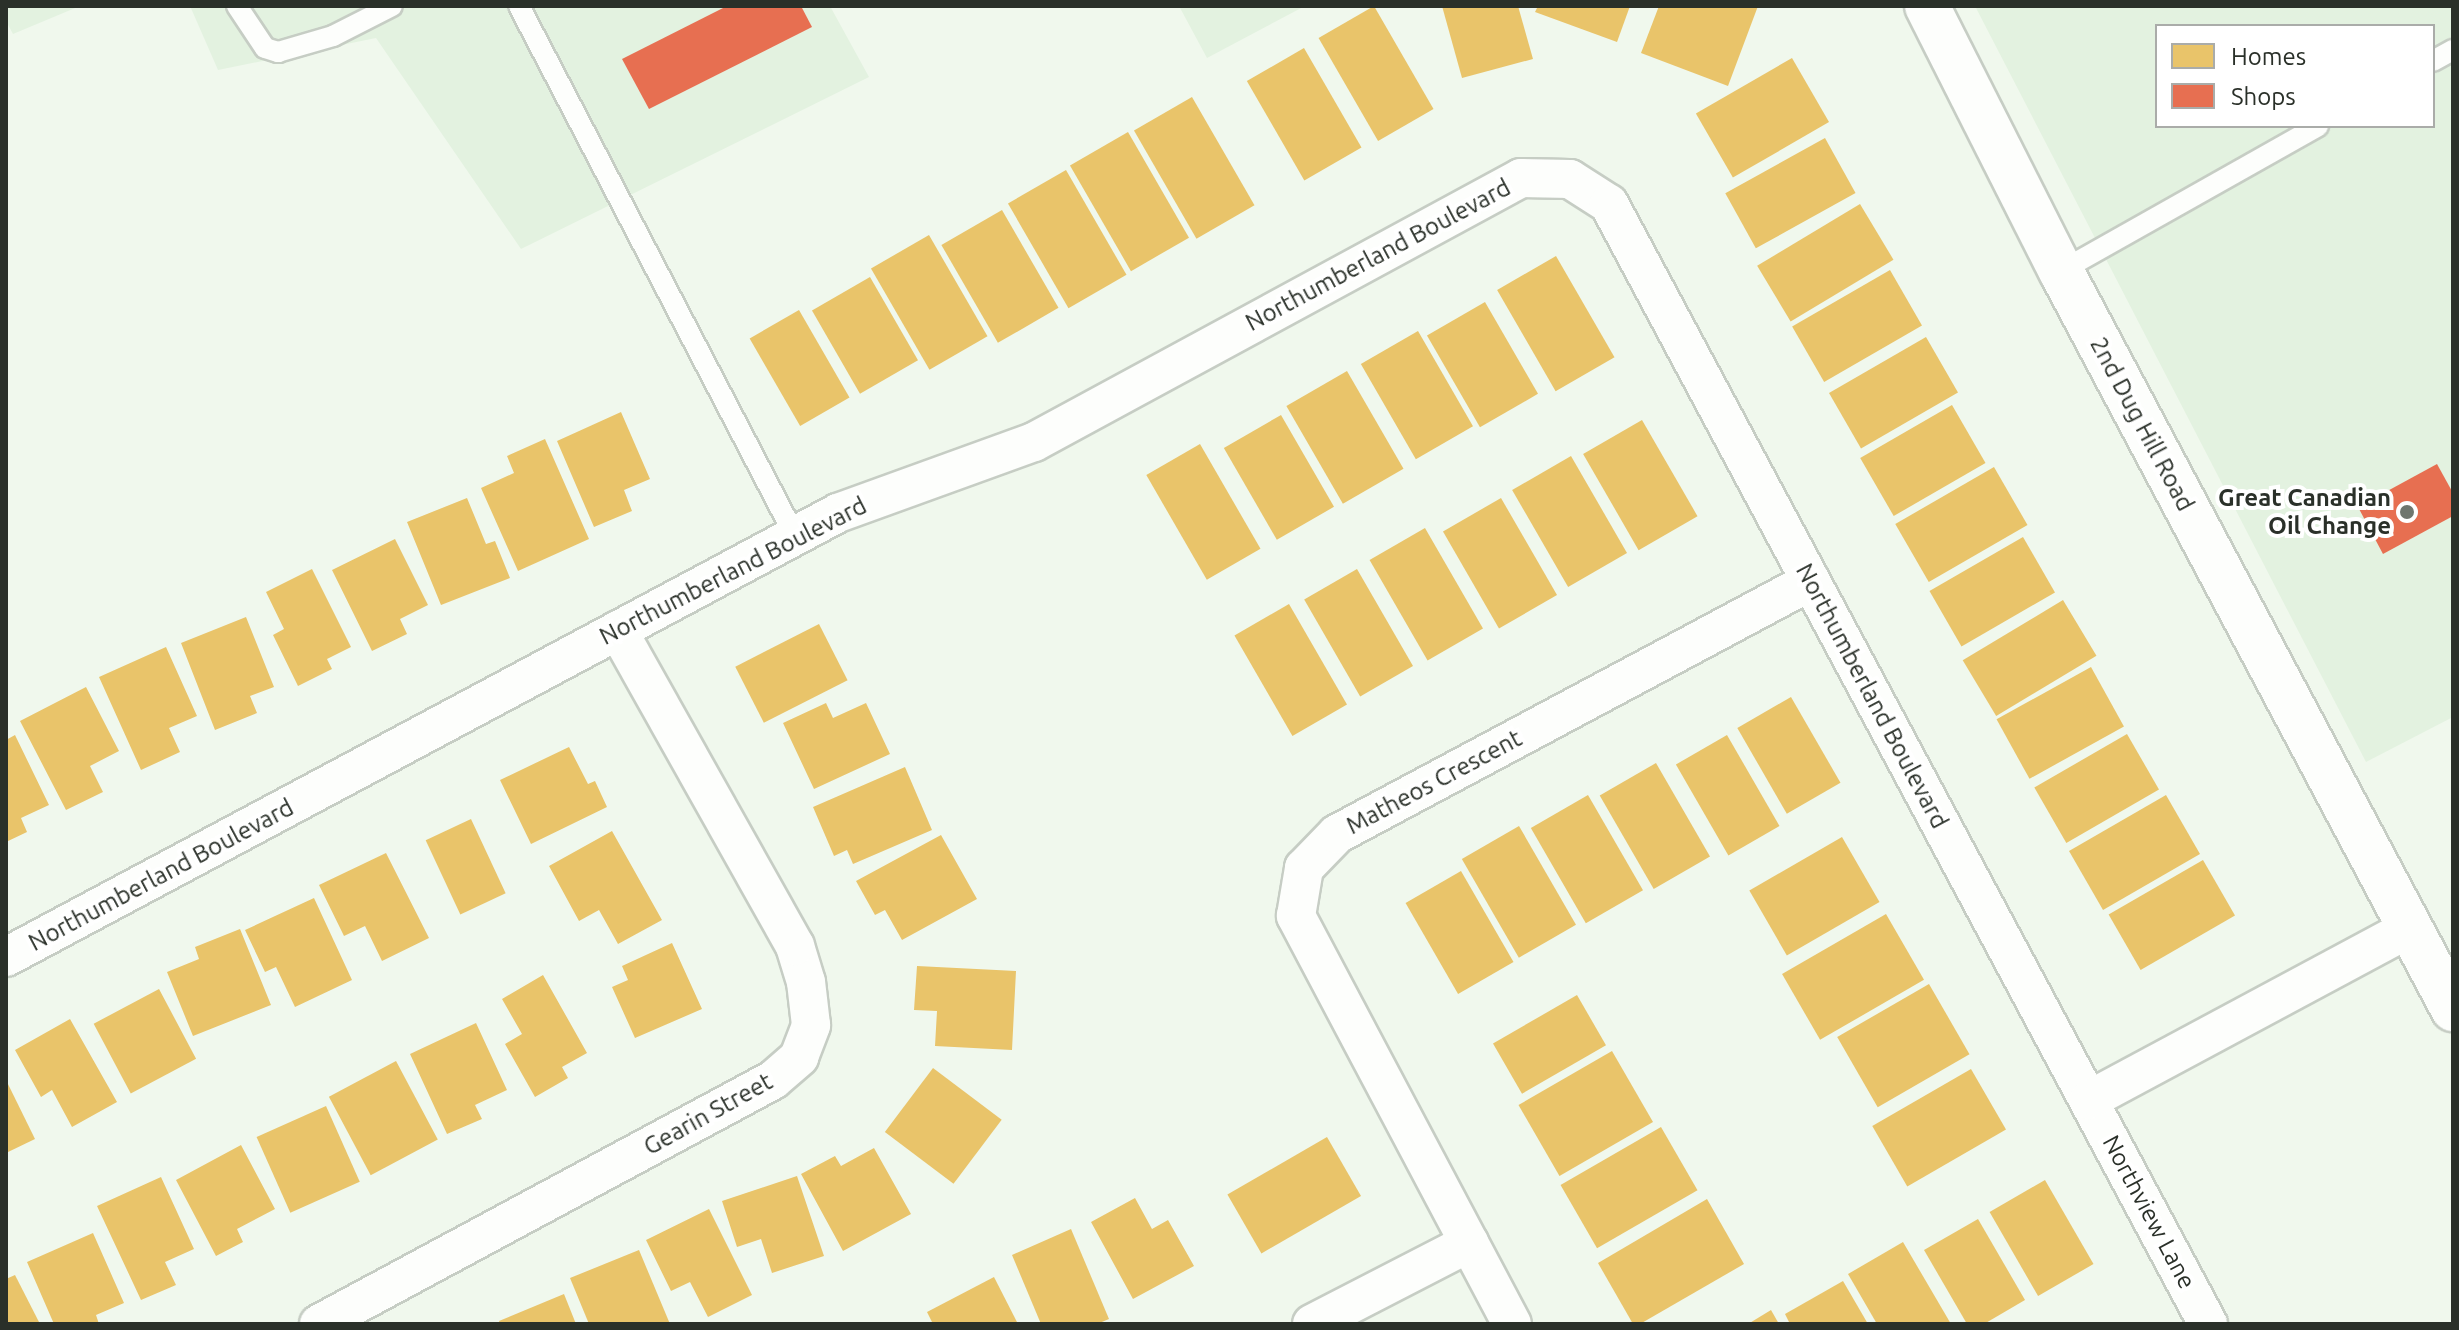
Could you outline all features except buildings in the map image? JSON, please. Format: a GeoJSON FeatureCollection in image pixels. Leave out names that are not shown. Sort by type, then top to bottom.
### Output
{"type":"FeatureCollection","features":[{"type":"Feature","properties":{"kind":"street","name":"2nd Dug Hill Road"},"geometry":{"type":"LineString","coordinates":[[1927,6],[2061,271],[2453,1009]]}},
{"type":"Feature","properties":{"kind":"street","name":"Northumberland Boulevard"},"geometry":{"type":"LineString","coordinates":[[6,957],[795,536],[885,494],[1034,442],[1521,178],[1570,179],[1609,204],[2089,1100]]}},
{"type":"Feature","properties":{"kind":"street","name":"Matheos Crescent"},"geometry":{"type":"LineString","coordinates":[[1512,1324],[1296,916],[1304,868],[1337,834],[1811,581]]}},
{"type":"Feature","properties":{"kind":"street","name":"Gearin Street"},"geometry":{"type":"LineString","coordinates":[[319,1324],[773,1080],[799,1057],[811,1025],[806,982],[795,946],[618,630]]}},
{"type":"Feature","properties":{"kind":"street"},"geometry":{"type":"LineString","coordinates":[[2089,1100],[2410,928]]}},
{"type":"Feature","properties":{"kind":"street","name":"Northview Lane"},"geometry":{"type":"LineString","coordinates":[[2089,1100],[2208,1324]]}},
{"type":"Feature","properties":{"kind":"street"},"geometry":{"type":"LineString","coordinates":[[1312,1324],[1469,1243]]}},
{"type":"Feature","properties":{"kind":"lane"},"geometry":{"type":"LineString","coordinates":[[237,6],[265,48],[278,52],[333,36],[392,6]]}},
{"type":"Feature","properties":{"kind":"lane"},"geometry":{"type":"LineString","coordinates":[[519,6],[795,536]]}},
{"type":"Feature","properties":{"kind":"lane"},"geometry":{"type":"LineString","coordinates":[[2435,60],[2453,50]]}},
{"type":"Feature","properties":{"kind":"lane"},"geometry":{"type":"LineString","coordinates":[[2061,271],[2314,128]]}},
{"type":"Feature","properties":{"kind":"shaded area"},"geometry":{"type":"Polygon","coordinates":[[[6,6],[80,6],[13,34],[6,21],[6,6]]]}},
{"type":"Feature","properties":{"kind":"shaded area"},"geometry":{"type":"Polygon","coordinates":[[[190,6],[830,6],[869,77],[521,249],[376,38],[218,70],[190,6]]]}},
{"type":"Feature","properties":{"kind":"shaded area"},"geometry":{"type":"Polygon","coordinates":[[[1179,6],[1305,6],[1207,58],[1179,6]]]}},
{"type":"Feature","properties":{"kind":"shaded area"},"geometry":{"type":"Polygon","coordinates":[[[1975,6],[2453,6],[2453,717],[2366,762],[1975,6]]]}},
{"type":"Feature","properties":{"kind":"place","name":"Great Canadian Oil Change"},"geometry":{"type":"Point","coordinates":[2407,512]}}]}
